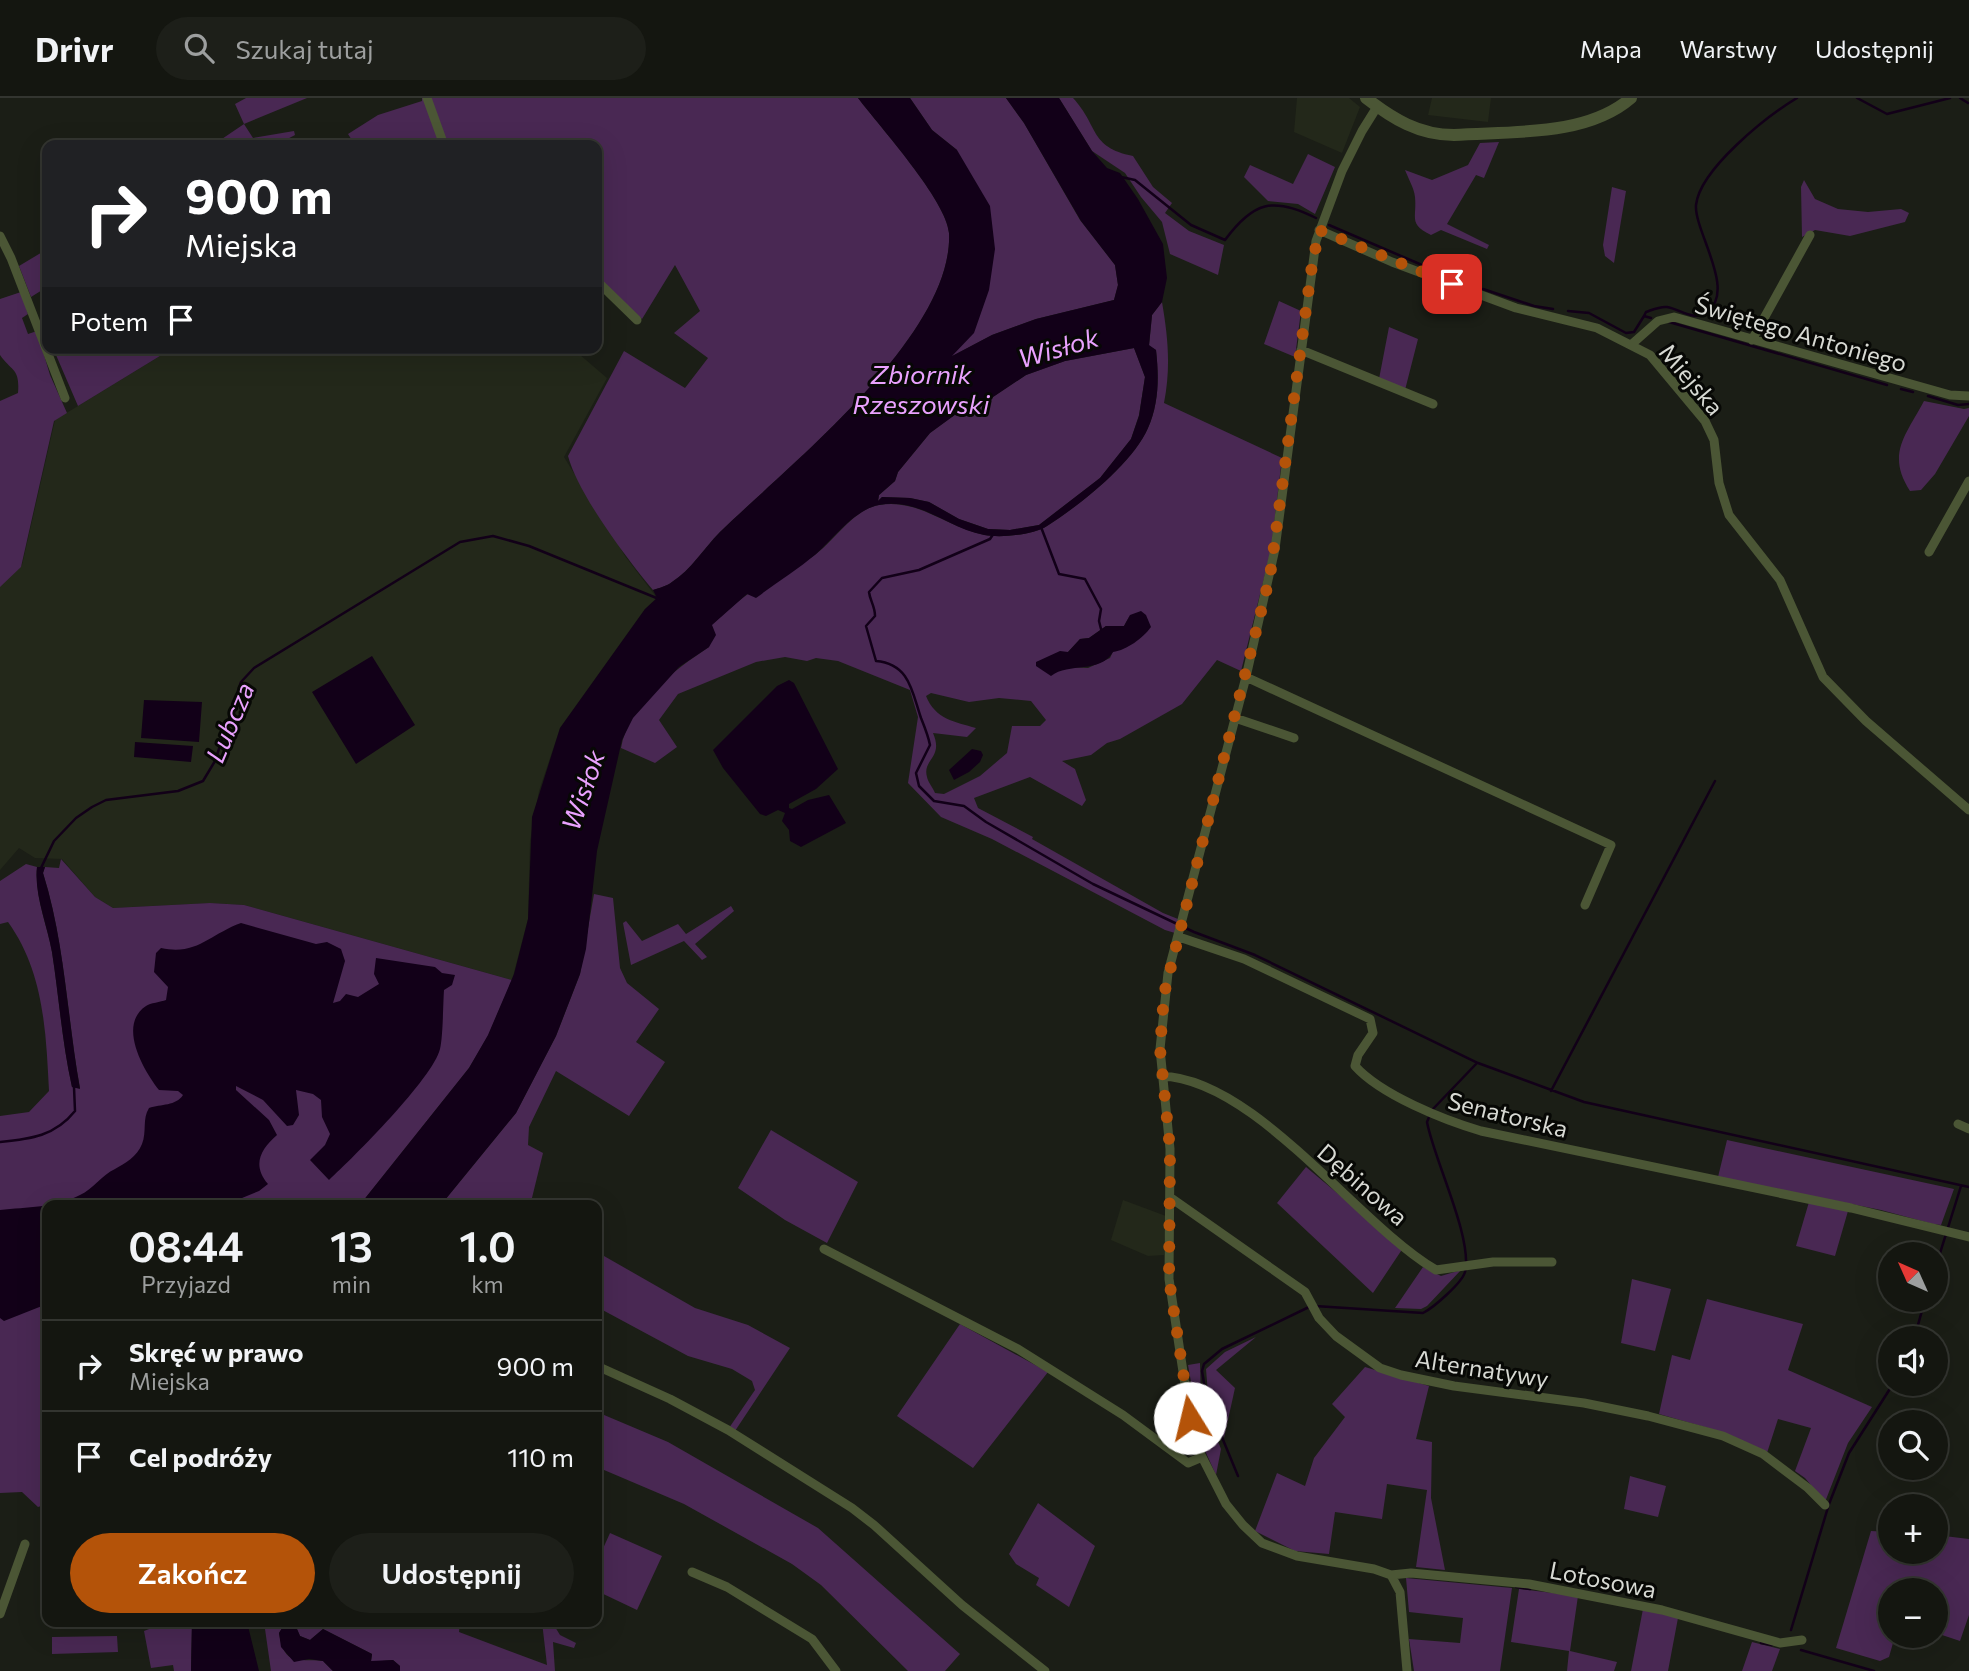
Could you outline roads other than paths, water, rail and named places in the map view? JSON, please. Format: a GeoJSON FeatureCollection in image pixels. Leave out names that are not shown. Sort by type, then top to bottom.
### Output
{"type":"FeatureCollection","features":[{"type":"Feature","properties":{"kind":"street"},"geometry":{"type":"LineString","coordinates":[[427,98],[442,140]]}},
{"type":"Feature","properties":{"kind":"street"},"geometry":{"type":"LineString","coordinates":[[1366,98],[1414,128],[1439,135],[1570,126],[1607,115],[1631,98]]}},
{"type":"Feature","properties":{"kind":"street"},"geometry":{"type":"LineString","coordinates":[[1377,107],[1342,172],[1319,230],[1275,549],[1246,677],[1164,994],[1161,1076],[1170,1149],[1169,1279],[1190,1418],[1202,1457],[1226,1504],[1242,1525],[1262,1543],[1297,1556],[1382,1570],[1391,1575],[1400,1592],[1407,1671]]}},
{"type":"Feature","properties":{"kind":"street","name":"Miejska"},"geometry":{"type":"LineString","coordinates":[[1319,230],[1392,262],[1508,305],[1584,324],[1632,344],[1656,361],[1705,421],[1714,440],[1719,483],[1730,515],[1780,580],[1811,656],[1828,685],[1969,810]]}},
{"type":"Feature","properties":{"kind":"street"},"geometry":{"type":"LineString","coordinates":[[1752,340],[1810,235]]}},
{"type":"Feature","properties":{"kind":"street"},"geometry":{"type":"LineString","coordinates":[[0,236],[42,338]]}},
{"type":"Feature","properties":{"kind":"street"},"geometry":{"type":"LineString","coordinates":[[602,286],[637,320]]}},
{"type":"Feature","properties":{"kind":"street","name":"Świętego Antoniego"},"geometry":{"type":"LineString","coordinates":[[1632,344],[1643,331],[1669,316],[1950,396],[1969,396]]}},
{"type":"Feature","properties":{"kind":"street"},"geometry":{"type":"LineString","coordinates":[[1301,350],[1433,404]]}},
{"type":"Feature","properties":{"kind":"street"},"geometry":{"type":"LineString","coordinates":[[48,354],[65,398]]}},
{"type":"Feature","properties":{"kind":"street"},"geometry":{"type":"LineString","coordinates":[[1929,552],[1969,481]]}},
{"type":"Feature","properties":{"kind":"street"},"geometry":{"type":"LineString","coordinates":[[1246,677],[1611,845],[1585,905]]}},
{"type":"Feature","properties":{"kind":"street"},"geometry":{"type":"LineString","coordinates":[[1235,718],[1294,738]]}},
{"type":"Feature","properties":{"kind":"street","name":"Senatorska"},"geometry":{"type":"LineString","coordinates":[[1179,937],[1244,959],[1370,1019],[1373,1033],[1358,1055],[1355,1066],[1435,1116],[1481,1131],[1713,1179],[1969,1237]]}},
{"type":"Feature","properties":{"kind":"street","name":"Dębinowa"},"geometry":{"type":"LineString","coordinates":[[1161,1076],[1188,1080],[1237,1104],[1293,1148],[1426,1265],[1436,1270],[1493,1262],[1552,1262]]}},
{"type":"Feature","properties":{"kind":"street"},"geometry":{"type":"LineString","coordinates":[[1958,1124],[1969,1129]]}},
{"type":"Feature","properties":{"kind":"street","name":"Alternatywy"},"geometry":{"type":"LineString","coordinates":[[1171,1198],[1297,1286],[1336,1336],[1380,1368],[1401,1375],[1454,1385],[1584,1403],[1714,1433],[1763,1454],[1808,1488],[1825,1505]]}},
{"type":"Feature","properties":{"kind":"street"},"geometry":{"type":"LineString","coordinates":[[824,1249],[1018,1349],[1123,1415],[1188,1463],[1202,1457]]}},
{"type":"Feature","properties":{"kind":"street"},"geometry":{"type":"LineString","coordinates":[[602,1368],[729,1430],[852,1508],[962,1605],[1045,1671]]}},
{"type":"Feature","properties":{"kind":"street"},"geometry":{"type":"LineString","coordinates":[[0,1614],[26,1544]]}},
{"type":"Feature","properties":{"kind":"street"},"geometry":{"type":"LineString","coordinates":[[691,1572],[727,1587],[812,1639],[836,1671]]}},
{"type":"Feature","properties":{"kind":"street","name":"Lotosowa"},"geometry":{"type":"LineString","coordinates":[[1391,1575],[1411,1573],[1529,1584],[1662,1609],[1780,1643],[1802,1640]]}},
{"type":"Feature","properties":{"kind":"water"},"geometry":{"type":"Polygon","coordinates":[[[858,98],[910,98],[932,130],[957,150],[990,206],[995,249],[989,290],[974,333],[952,356],[992,335],[1036,319],[1114,300],[1118,285],[1115,265],[1081,221],[1024,123],[1006,98],[1059,98],[1092,151],[1107,168],[1120,173],[1163,244],[1167,278],[1162,302],[1152,315],[1149,345],[1156,350],[1158,380],[1148,428],[1131,455],[1118,469],[1075,507],[1041,529],[1017,535],[984,535],[907,505],[879,505],[853,518],[816,554],[756,598],[747,594],[712,625],[716,635],[709,647],[679,667],[633,718],[622,740],[597,851],[586,949],[580,974],[556,1036],[516,1113],[445,1200],[364,1200],[469,1068],[488,1035],[514,974],[528,919],[532,817],[560,728],[645,609],[657,598],[653,590],[670,583],[685,571],[720,532],[824,435],[897,355],[925,313],[943,272],[949,233],[937,202],[858,98]],[[1134,348],[1065,361],[1026,375],[990,399],[956,414],[930,433],[898,472],[895,481],[879,495],[878,501],[882,497],[929,502],[959,519],[988,529],[1010,530],[1039,525],[1100,478],[1131,439],[1139,416],[1145,377],[1134,348]]]}},
{"type":"Feature","properties":{"kind":"water"},"geometry":{"type":"Polygon","coordinates":[[[1141,611],[1146,615],[1151,627],[1134,643],[1113,652],[1100,663],[1066,669],[1051,676],[1036,666],[1036,662],[1060,651],[1068,652],[1080,639],[1089,638],[1106,626],[1124,626],[1130,615],[1141,611]]]}},
{"type":"Feature","properties":{"kind":"water"},"geometry":{"type":"Polygon","coordinates":[[[372,656],[415,725],[356,764],[312,692],[372,656]]]}},
{"type":"Feature","properties":{"kind":"water"},"geometry":{"type":"Polygon","coordinates":[[[789,680],[794,683],[838,769],[816,789],[789,804],[789,808],[829,795],[846,823],[801,847],[790,841],[789,830],[782,821],[785,813],[778,810],[766,816],[760,814],[723,768],[713,750],[777,686],[789,680]]]}},
{"type":"Feature","properties":{"kind":"water"},"geometry":{"type":"Polygon","coordinates":[[[144,700],[202,702],[199,742],[141,738],[144,700]]]}},
{"type":"Feature","properties":{"kind":"water"},"geometry":{"type":"Polygon","coordinates":[[[135,742],[193,746],[191,762],[134,757],[135,742]]]}},
{"type":"Feature","properties":{"kind":"water"},"geometry":{"type":"Polygon","coordinates":[[[972,749],[981,751],[983,755],[980,762],[954,780],[949,770],[972,749]]]}},
{"type":"Feature","properties":{"kind":"water"},"geometry":{"type":"Polygon","coordinates":[[[37,867],[45,867],[43,873],[61,953],[80,1089],[72,1087],[52,952],[37,888],[37,867]]]}},
{"type":"Feature","properties":{"kind":"water"},"geometry":{"type":"Polygon","coordinates":[[[241,923],[316,944],[327,942],[341,949],[345,961],[333,1003],[340,1001],[346,994],[358,997],[379,984],[374,974],[376,958],[435,967],[442,973],[455,975],[452,985],[444,990],[441,1044],[434,1062],[391,1117],[329,1180],[310,1160],[325,1145],[330,1134],[322,1117],[321,1100],[313,1094],[296,1090],[299,1115],[293,1125],[287,1126],[263,1100],[236,1086],[236,1090],[269,1120],[277,1135],[266,1146],[260,1158],[260,1170],[268,1184],[259,1191],[237,1200],[67,1200],[85,1192],[137,1153],[143,1139],[149,1108],[172,1103],[183,1095],[178,1091],[159,1090],[141,1060],[133,1036],[138,1014],[148,1005],[166,1000],[168,987],[154,972],[156,953],[161,948],[174,950],[194,947],[241,923]]]}},
{"type":"Feature","properties":{"kind":"water"},"geometry":{"type":"Polygon","coordinates":[[[41,1206],[42,1306],[4,1321],[0,1318],[0,1210],[41,1206]]]}},
{"type":"Feature","properties":{"kind":"water"},"geometry":{"type":"Polygon","coordinates":[[[192,1627],[248,1627],[259,1671],[191,1671],[192,1627]]]}},
{"type":"Feature","properties":{"kind":"water"},"geometry":{"type":"Polygon","coordinates":[[[283,1627],[296,1627],[300,1636],[310,1640],[323,1629],[372,1654],[371,1661],[393,1660],[400,1666],[400,1671],[333,1671],[323,1661],[309,1659],[294,1662],[281,1647],[279,1633],[283,1627]]]}},
{"type":"Feature","properties":{"kind":"waterway"},"geometry":{"type":"LineString","coordinates":[[1644,316],[1646,312],[1664,307],[1697,316],[1707,312],[1715,302],[1718,290],[1716,276],[1697,216],[1696,205],[1700,191],[1709,176],[1737,145],[1769,117],[1797,98]]}},
{"type":"Feature","properties":{"kind":"waterway"},"geometry":{"type":"LineString","coordinates":[[1857,98],[1887,114],[1950,98]]}},
{"type":"Feature","properties":{"kind":"waterway"},"geometry":{"type":"LineString","coordinates":[[1960,98],[1968,103]]}},
{"type":"Feature","properties":{"kind":"waterway"},"geometry":{"type":"LineString","coordinates":[[1121,177],[1135,180],[1191,225],[1225,240],[1245,217],[1265,206],[1288,207],[1316,218]]}},
{"type":"Feature","properties":{"kind":"waterway"},"geometry":{"type":"LineString","coordinates":[[1329,225],[1436,271]]}},
{"type":"Feature","properties":{"kind":"waterway"},"geometry":{"type":"LineString","coordinates":[[1446,274],[1470,284]]}},
{"type":"Feature","properties":{"kind":"waterway"},"geometry":{"type":"LineString","coordinates":[[1483,289],[1534,306],[1553,309]]}},
{"type":"Feature","properties":{"kind":"waterway"},"geometry":{"type":"LineString","coordinates":[[1568,311],[1589,313],[1626,333],[1634,332],[1644,316],[1651,318]]}},
{"type":"Feature","properties":{"kind":"waterway"},"geometry":{"type":"LineString","coordinates":[[1669,322],[1887,385]]}},
{"type":"Feature","properties":{"kind":"waterway"},"geometry":{"type":"LineString","coordinates":[[1901,389],[1913,392]]}},
{"type":"Feature","properties":{"kind":"waterway"},"geometry":{"type":"LineString","coordinates":[[1928,396],[1958,405],[1969,404]]}},
{"type":"Feature","properties":{"kind":"waterway"},"geometry":{"type":"LineString","coordinates":[[1041,527],[1059,574],[1085,579],[1101,609],[1101,629]]}},
{"type":"Feature","properties":{"kind":"waterway"},"geometry":{"type":"LineString","coordinates":[[994,533],[990,539],[919,570],[882,578],[869,592],[875,616],[866,626],[876,661],[887,663],[903,673],[912,689],[930,745],[916,773],[919,786],[934,801],[964,806],[986,822],[1093,884],[1194,932],[1255,955],[1478,1063],[1584,1102],[1969,1187]]}},
{"type":"Feature","properties":{"kind":"waterway","name":"Lubcza"},"geometry":{"type":"LineString","coordinates":[[40,870],[54,841],[76,818],[92,807],[106,800],[178,791],[203,781],[215,761],[241,682],[254,668],[460,542],[493,536],[529,546],[659,599]]}},
{"type":"Feature","properties":{"kind":"waterway"},"geometry":{"type":"LineString","coordinates":[[1551,1091],[1715,781]]}},
{"type":"Feature","properties":{"kind":"waterway"},"geometry":{"type":"LineString","coordinates":[[1315,1306],[1423,1313],[1447,1295],[1463,1277],[1466,1257],[1463,1240],[1427,1122],[1432,1110],[1477,1063]]}},
{"type":"Feature","properties":{"kind":"waterway","name":"Lubcza"},"geometry":{"type":"LineString","coordinates":[[0,1142],[42,1135],[59,1126],[75,1111],[74,1087]]}},
{"type":"Feature","properties":{"kind":"waterway"},"geometry":{"type":"LineString","coordinates":[[1944,1242],[1961,1186]]}},
{"type":"Feature","properties":{"kind":"waterway"},"geometry":{"type":"LineString","coordinates":[[1238,1476],[1207,1401],[1202,1371],[1204,1364],[1222,1349],[1309,1307]]}},
{"type":"Feature","properties":{"kind":"waterway"},"geometry":{"type":"LineString","coordinates":[[1918,1326],[1922,1312]]}},
{"type":"Feature","properties":{"kind":"waterway"},"geometry":{"type":"LineString","coordinates":[[1791,1630],[1829,1504],[1849,1453],[1885,1396]]}},
{"type":"Feature","properties":{"kind":"waterway"},"geometry":{"type":"LineString","coordinates":[[1516,1587],[1530,1589]]}},
{"type":"Feature","properties":{"kind":"waterway"},"geometry":{"type":"LineString","coordinates":[[1761,1643],[1772,1645]]}},
{"type":"Feature","properties":{"kind":"waterway"},"geometry":{"type":"LineString","coordinates":[[1801,1650],[1874,1671]]}},
{"type":"Feature","properties":{"kind":"water label","name":"Wisłok"},"geometry":{"type":"Point","coordinates":[1058,347]}},
{"type":"Feature","properties":{"kind":"water label","name":"Zbiornik Rzeszowski"},"geometry":{"type":"Point","coordinates":[921,388]}},
{"type":"Feature","properties":{"kind":"water label","name":"Wisłok"},"geometry":{"type":"Point","coordinates":[582,790]}}]}
